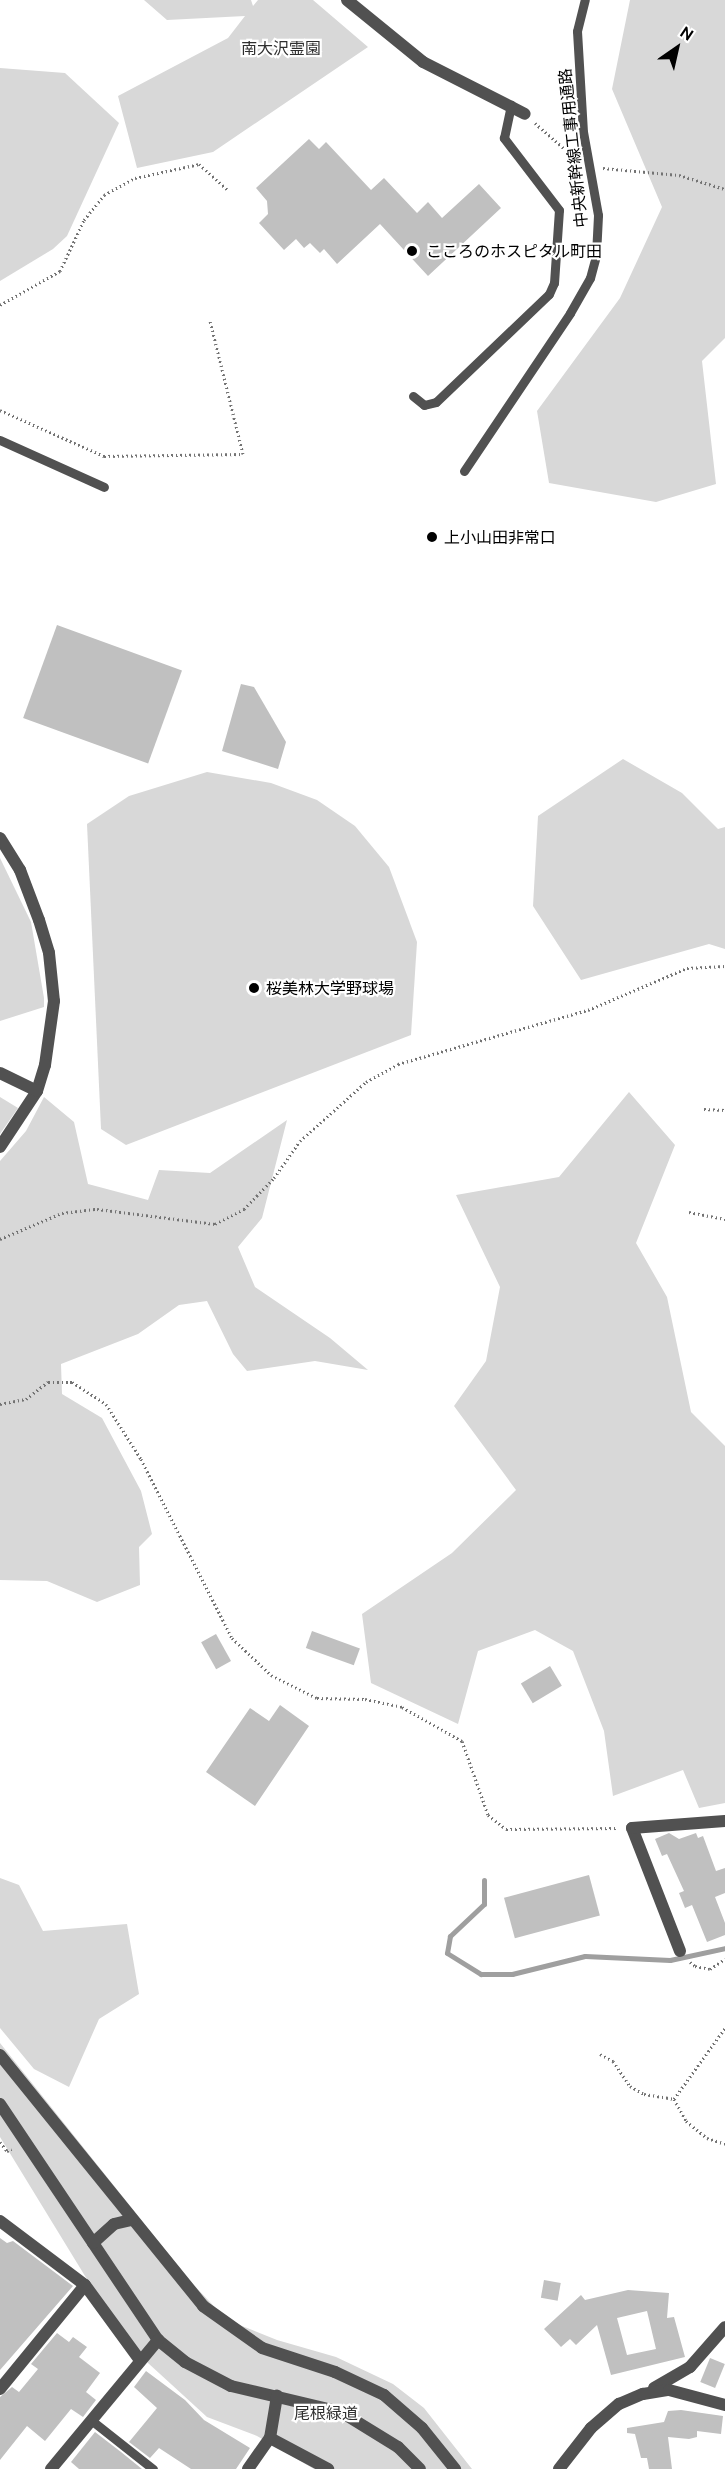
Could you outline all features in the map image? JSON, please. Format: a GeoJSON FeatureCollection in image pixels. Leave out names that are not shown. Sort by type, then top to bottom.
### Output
{"type":"FeatureCollection","features":[{"type":"Feature","properties":{"kind":"street"},"geometry":{"type":"LineString","coordinates":[[347,0],[423,62],[525,114]]}},
{"type":"Feature","properties":{"kind":"street"},"geometry":{"type":"LineString","coordinates":[[0,838],[31,895],[52,971],[54,1014],[37,1091],[0,1147]]}},
{"type":"Feature","properties":{"kind":"street"},"geometry":{"type":"LineString","coordinates":[[0,1073],[37,1091]]}},
{"type":"Feature","properties":{"kind":"street"},"geometry":{"type":"LineString","coordinates":[[681,1952],[632,1828],[725,1821]]}},
{"type":"Feature","properties":{"kind":"street"},"geometry":{"type":"LineString","coordinates":[[0,2055],[191,2292],[222,2324],[271,2353],[335,2372],[384,2395],[422,2428],[455,2469]]}},
{"type":"Feature","properties":{"kind":"street"},"geometry":{"type":"LineString","coordinates":[[0,2104],[27,2139],[158,2340],[203,2373],[231,2386],[341,2412],[373,2428],[420,2469]]}},
{"type":"Feature","properties":{"kind":"street"},"geometry":{"type":"LineString","coordinates":[[93,2243],[114,2224],[132,2220]]}},
{"type":"Feature","properties":{"kind":"street"},"geometry":{"type":"LineString","coordinates":[[0,2224],[85,2285],[139,2359]]}},
{"type":"Feature","properties":{"kind":"street"},"geometry":{"type":"LineString","coordinates":[[0,2389],[85,2285]]}},
{"type":"Feature","properties":{"kind":"street"},"geometry":{"type":"LineString","coordinates":[[560,2469],[605,2416],[619,2404],[643,2394],[690,2367],[725,2327]]}},
{"type":"Feature","properties":{"kind":"street"},"geometry":{"type":"LineString","coordinates":[[51,2469],[139,2359],[158,2340]]}},
{"type":"Feature","properties":{"kind":"street"},"geometry":{"type":"LineString","coordinates":[[643,2394],[669,2390],[725,2405]]}},
{"type":"Feature","properties":{"kind":"street"},"geometry":{"type":"LineString","coordinates":[[248,2469],[270,2438],[277,2396]]}},
{"type":"Feature","properties":{"kind":"street"},"geometry":{"type":"LineString","coordinates":[[270,2438],[328,2469]]}},
{"type":"Feature","properties":{"kind":"lane","name":"中央新幹線工事用通路"},"geometry":{"type":"LineString","coordinates":[[464,471],[590,278],[596,255],[598,215],[589,165],[577,31],[585,0]]}},
{"type":"Feature","properties":{"kind":"lane"},"geometry":{"type":"LineString","coordinates":[[413,396],[424,405],[436,402],[549,294],[554,283],[559,210],[504,138],[511,105]]}},
{"type":"Feature","properties":{"kind":"lane"},"geometry":{"type":"LineString","coordinates":[[0,440],[104,487]]}},
{"type":"Feature","properties":{"kind":"lane"},"geometry":{"type":"LineString","coordinates":[[91,2420],[153,2469]]}},
{"type":"Feature","properties":{"kind":"path"},"geometry":{"type":"LineString","coordinates":[[525,114],[577,160],[589,165],[612,171],[679,176],[725,189]]}},
{"type":"Feature","properties":{"kind":"path"},"geometry":{"type":"LineString","coordinates":[[0,305],[60,270],[84,220],[104,195],[135,178],[199,164],[228,190]]}},
{"type":"Feature","properties":{"kind":"path"},"geometry":{"type":"LineString","coordinates":[[0,410],[104,456],[243,454],[210,321]]}},
{"type":"Feature","properties":{"kind":"path"},"geometry":{"type":"LineString","coordinates":[[0,1239],[62,1213],[98,1209],[215,1224],[244,1209],[274,1178],[300,1141],[366,1082],[399,1064],[588,1010],[687,968],[725,966]]}},
{"type":"Feature","properties":{"kind":"path"},"geometry":{"type":"LineString","coordinates":[[704,1109],[725,1110]]}},
{"type":"Feature","properties":{"kind":"path"},"geometry":{"type":"LineString","coordinates":[[690,1212],[725,1219]]}},
{"type":"Feature","properties":{"kind":"path"},"geometry":{"type":"LineString","coordinates":[[0,1404],[26,1399],[48,1382],[72,1382],[106,1404],[141,1460],[232,1638],[272,1675],[317,1698],[365,1699],[402,1707],[462,1741],[488,1815],[506,1829],[632,1828]]}},
{"type":"Feature","properties":{"kind":"path"},"geometry":{"type":"LineString","coordinates":[[681,1952],[695,1966],[710,1969],[725,1959]]}},
{"type":"Feature","properties":{"kind":"path"},"geometry":{"type":"LineString","coordinates":[[674,2100],[725,2028]]}},
{"type":"Feature","properties":{"kind":"path"},"geometry":{"type":"LineString","coordinates":[[600,2054],[613,2061],[630,2086],[644,2094],[674,2100],[686,2121],[706,2138],[725,2144]]}},
{"type":"Feature","properties":{"kind":"path"},"geometry":{"type":"LineString","coordinates":[[0,2142],[7,2151],[12,2149]]}},
{"type":"Feature","properties":{"kind":"green space","name":"南大沢霊園"},"geometry":{"type":"Polygon","coordinates":[[[144,0],[251,0],[253,6],[258,0],[313,0],[368,47],[213,152],[137,168],[118,96],[228,38],[245,16],[167,20],[144,0]]]}},
{"type":"Feature","properties":{"kind":"green space"},"geometry":{"type":"Polygon","coordinates":[[[630,0],[725,0],[725,338],[702,361],[716,484],[656,502],[549,483],[537,411],[620,298],[662,207],[612,89],[630,0]]]}},
{"type":"Feature","properties":{"kind":"green space"},"geometry":{"type":"Polygon","coordinates":[[[0,68],[65,73],[119,123],[67,236],[53,249],[0,281],[0,68]]]}},
{"type":"Feature","properties":{"kind":"green space"},"geometry":{"type":"Polygon","coordinates":[[[623,759],[682,793],[718,829],[725,827],[725,949],[709,944],[581,980],[533,906],[538,816],[623,759]]]}},
{"type":"Feature","properties":{"kind":"green space","name":"桜美林大学野球場"},"geometry":{"type":"Polygon","coordinates":[[[207,772],[271,783],[317,800],[355,826],[389,867],[417,942],[411,1035],[126,1145],[101,1129],[87,824],[129,796],[207,772]]]}},
{"type":"Feature","properties":{"kind":"green space"},"geometry":{"type":"Polygon","coordinates":[[[0,858],[31,922],[44,1007],[0,1021],[0,858]]]}},
{"type":"Feature","properties":{"kind":"green space"},"geometry":{"type":"Polygon","coordinates":[[[629,1092],[675,1145],[636,1243],[667,1297],[691,1412],[725,1446],[725,1803],[699,1808],[683,1770],[613,1796],[604,1731],[573,1651],[535,1630],[478,1651],[458,1724],[371,1683],[362,1614],[452,1553],[516,1490],[454,1406],[486,1361],[500,1287],[456,1195],[559,1177],[629,1092]]]}},
{"type":"Feature","properties":{"kind":"green space"},"geometry":{"type":"Polygon","coordinates":[[[0,1097],[18,1108],[0,1134],[0,1097]]]}},
{"type":"Feature","properties":{"kind":"green space"},"geometry":{"type":"Polygon","coordinates":[[[44,1097],[74,1122],[88,1184],[148,1200],[159,1170],[210,1173],[287,1120],[262,1218],[238,1247],[255,1287],[330,1338],[368,1370],[315,1361],[247,1371],[233,1354],[207,1301],[179,1305],[138,1334],[61,1364],[62,1394],[102,1418],[141,1491],[152,1534],[139,1547],[140,1585],[97,1602],[47,1581],[0,1580],[0,1161],[26,1131],[44,1097]]]}},
{"type":"Feature","properties":{"kind":"green space"},"geometry":{"type":"Polygon","coordinates":[[[0,1878],[19,1885],[43,1931],[127,1924],[139,1994],[99,2019],[69,2087],[34,2069],[0,2028],[0,1878]]]}},
{"type":"Feature","properties":{"kind":"green space","name":"尾根緑道"},"geometry":{"type":"Polygon","coordinates":[[[0,2043],[190,2281],[227,2320],[277,2340],[336,2357],[393,2384],[424,2408],[472,2469],[314,2469],[257,2436],[207,2417],[148,2363],[85,2276],[0,2137],[0,2043]]]}},
{"type":"Feature","properties":{"kind":"building"},"geometry":{"type":"Polygon","coordinates":[[[309,139],[319,149],[326,142],[371,190],[384,178],[417,213],[428,202],[442,218],[479,184],[501,208],[428,276],[380,224],[337,264],[324,249],[320,253],[310,243],[304,248],[296,239],[284,250],[259,223],[268,214],[267,201],[256,188],[309,139]]]}},
{"type":"Feature","properties":{"kind":"building"},"geometry":{"type":"Polygon","coordinates":[[[57,625],[182,670],[148,764],[23,718],[57,625]]]}},
{"type":"Feature","properties":{"kind":"building"},"geometry":{"type":"Polygon","coordinates":[[[241,684],[254,687],[286,742],[278,769],[222,751],[241,684]]]}},
{"type":"Feature","properties":{"kind":"building"},"geometry":{"type":"Polygon","coordinates":[[[312,1631],[360,1648],[354,1665],[306,1648],[312,1631]]]}},
{"type":"Feature","properties":{"kind":"building"},"geometry":{"type":"Polygon","coordinates":[[[216,1634],[231,1661],[216,1669],[201,1642],[216,1634]]]}},
{"type":"Feature","properties":{"kind":"building"},"geometry":{"type":"Polygon","coordinates":[[[550,1666],[562,1686],[533,1703],[521,1684],[550,1666]]]}},
{"type":"Feature","properties":{"kind":"building"},"geometry":{"type":"Polygon","coordinates":[[[280,1705],[309,1726],[255,1806],[206,1772],[250,1708],[269,1721],[280,1705]]]}},
{"type":"Feature","properties":{"kind":"building"},"geometry":{"type":"Polygon","coordinates":[[[669,1833],[679,1839],[696,1833],[698,1838],[703,1836],[716,1871],[725,1868],[725,1893],[715,1897],[725,1923],[725,1935],[707,1942],[692,1905],[685,1908],[679,1893],[684,1891],[667,1854],[662,1856],[655,1839],[669,1833]]]}},
{"type":"Feature","properties":{"kind":"building"},"geometry":{"type":"Polygon","coordinates":[[[589,1875],[600,1916],[515,1938],[504,1898],[589,1875]]]}},
{"type":"Feature","properties":{"kind":"building"},"geometry":{"type":"Polygon","coordinates":[[[0,2238],[7,2243],[13,2241],[73,2286],[0,2370],[0,2238]]]}},
{"type":"Feature","properties":{"kind":"building"},"geometry":{"type":"Polygon","coordinates":[[[544,2280],[561,2283],[558,2301],[541,2298],[544,2280]]]}},
{"type":"Feature","properties":{"kind":"building"},"geometry":{"type":"Polygon","coordinates":[[[628,2290],[669,2293],[667,2318],[674,2317],[685,2357],[611,2375],[597,2325],[576,2345],[570,2339],[561,2347],[544,2329],[581,2295],[585,2300],[628,2290]],[[647,2311],[617,2318],[627,2355],[656,2349],[647,2311]]]}},
{"type":"Feature","properties":{"kind":"building"},"geometry":{"type":"Polygon","coordinates":[[[57,2333],[69,2342],[73,2337],[87,2347],[79,2357],[100,2373],[86,2392],[96,2400],[83,2417],[71,2409],[45,2441],[27,2426],[0,2460],[0,2397],[12,2387],[19,2392],[38,2369],[31,2364],[57,2333]]]}},
{"type":"Feature","properties":{"kind":"building"},"geometry":{"type":"Polygon","coordinates":[[[710,2358],[725,2364],[715,2388],[700,2382],[710,2358]]]}},
{"type":"Feature","properties":{"kind":"building"},"geometry":{"type":"Polygon","coordinates":[[[146,2371],[185,2400],[204,2420],[250,2448],[236,2469],[191,2469],[159,2448],[150,2458],[129,2442],[157,2408],[134,2387],[146,2371]]]}},
{"type":"Feature","properties":{"kind":"building"},"geometry":{"type":"Polygon","coordinates":[[[681,2410],[723,2416],[721,2434],[697,2431],[697,2437],[689,2439],[668,2437],[672,2469],[649,2469],[647,2458],[641,2458],[635,2434],[627,2433],[627,2428],[664,2422],[668,2411],[681,2410]]]}},
{"type":"Feature","properties":{"kind":"building"},"geometry":{"type":"Polygon","coordinates":[[[95,2432],[142,2469],[79,2469],[71,2462],[95,2432]]]}},
{"type":"Feature","properties":{"kind":"waterway"},"geometry":{"type":"LineString","coordinates":[[484,1880],[484,1904],[450,1936],[447,1953],[481,1974],[512,1974],[585,1956],[670,1960],[725,1948]]}},
{"type":"Feature","properties":{"kind":"place","name":"こころのホスピタル町田"},"geometry":{"type":"Point","coordinates":[412,251]}},
{"type":"Feature","properties":{"kind":"place","name":"上小山田非常口"},"geometry":{"type":"Point","coordinates":[432,537]}},
{"type":"Feature","properties":{"kind":"place","name":"桜美林大学野球場"},"geometry":{"type":"Point","coordinates":[254,988]}}]}
